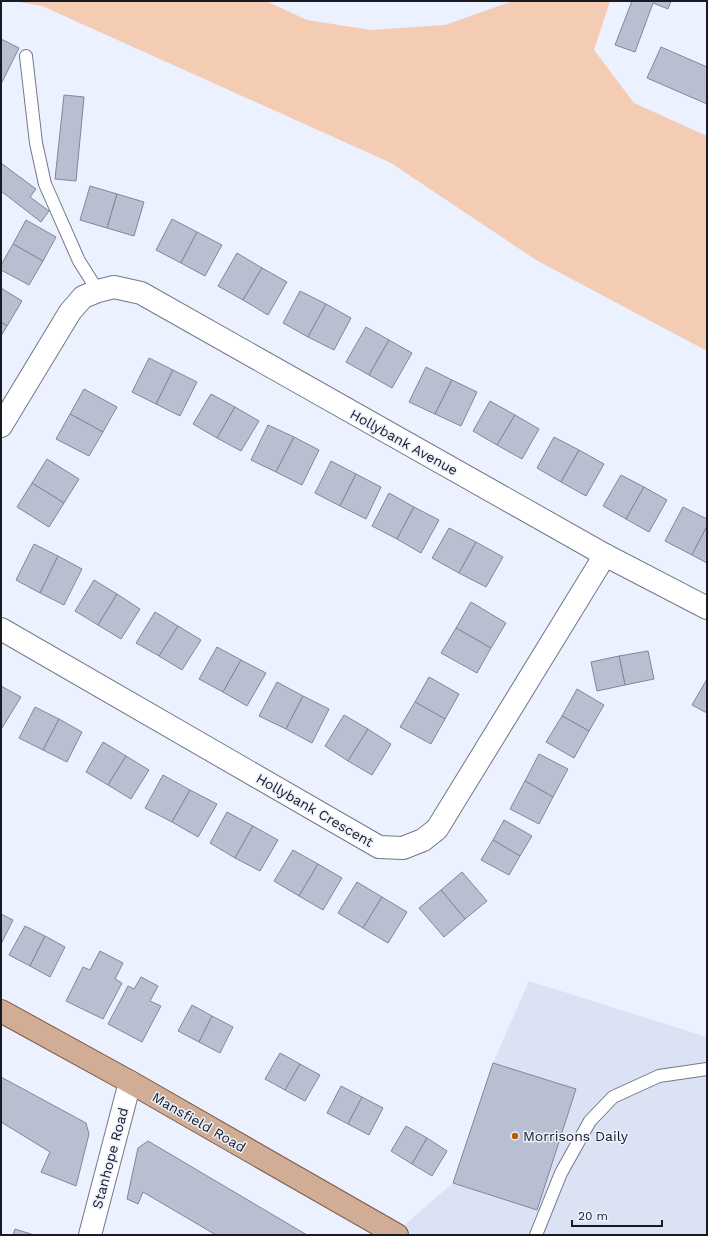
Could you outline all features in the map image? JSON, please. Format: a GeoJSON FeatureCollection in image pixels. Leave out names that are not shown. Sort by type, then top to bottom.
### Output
{"type":"FeatureCollection","features":[{"type":"Feature","properties":{"kind":"main road","name":"Mansfield Road"},"geometry":{"type":"LineString","coordinates":[[1,1011],[130,1082],[397,1235]]}},
{"type":"Feature","properties":{"kind":"street","name":"Hollybank Avenue"},"geometry":{"type":"LineString","coordinates":[[98,291],[114,287],[141,293],[605,555],[707,608]]}},
{"type":"Feature","properties":{"kind":"street"},"geometry":{"type":"LineString","coordinates":[[1,426],[70,312],[83,297],[98,291]]}},
{"type":"Feature","properties":{"kind":"street","name":"Hollybank Crescent"},"geometry":{"type":"LineString","coordinates":[[1,629],[379,846],[403,848],[423,840],[437,829],[605,555]]}},
{"type":"Feature","properties":{"kind":"street","name":"Stanhope Road"},"geometry":{"type":"LineString","coordinates":[[90,1235],[130,1082]]}},
{"type":"Feature","properties":{"kind":"lane"},"geometry":{"type":"LineString","coordinates":[[26,56],[36,143],[45,184],[79,261],[98,291]]}},
{"type":"Feature","properties":{"kind":"lane"},"geometry":{"type":"LineString","coordinates":[[536,1235],[561,1173],[590,1121],[613,1097],[659,1076],[707,1068]]}},
{"type":"Feature","properties":{"kind":"shaded area"},"geometry":{"type":"Polygon","coordinates":[[[13,1],[266,1],[307,20],[371,30],[445,25],[513,1],[610,1],[594,50],[634,103],[707,136],[707,351],[536,260],[391,163],[42,6],[13,1]]]}},
{"type":"Feature","properties":{"kind":"shaded area"},"geometry":{"type":"Polygon","coordinates":[[[529,981],[707,1037],[707,1235],[394,1234],[453,1183],[493,1063],[529,981]]]}},
{"type":"Feature","properties":{"kind":"building"},"geometry":{"type":"Polygon","coordinates":[[[632,1],[671,1],[668,9],[653,3],[635,52],[615,45],[632,1]]]}},
{"type":"Feature","properties":{"kind":"building"},"geometry":{"type":"Polygon","coordinates":[[[1,39],[19,48],[1,84],[1,39]]]}},
{"type":"Feature","properties":{"kind":"building"},"geometry":{"type":"Polygon","coordinates":[[[661,47],[707,67],[707,104],[647,78],[661,47]]]}},
{"type":"Feature","properties":{"kind":"building"},"geometry":{"type":"Polygon","coordinates":[[[64,95],[84,97],[76,181],[55,179],[64,95]]]}},
{"type":"Feature","properties":{"kind":"building"},"geometry":{"type":"Polygon","coordinates":[[[1,163],[36,189],[30,197],[49,211],[41,222],[1,191],[1,163]]]}},
{"type":"Feature","properties":{"kind":"building"},"geometry":{"type":"Polygon","coordinates":[[[90,186],[117,194],[107,228],[80,220],[90,186]]]}},
{"type":"Feature","properties":{"kind":"building"},"geometry":{"type":"Polygon","coordinates":[[[117,194],[144,202],[134,236],[107,228],[117,194]]]}},
{"type":"Feature","properties":{"kind":"building"},"geometry":{"type":"Polygon","coordinates":[[[172,219],[197,232],[181,263],[156,250],[172,219]]]}},
{"type":"Feature","properties":{"kind":"building"},"geometry":{"type":"Polygon","coordinates":[[[26,220],[56,237],[43,261],[13,244],[26,220]]]}},
{"type":"Feature","properties":{"kind":"building"},"geometry":{"type":"Polygon","coordinates":[[[197,232],[222,245],[205,276],[181,263],[197,232]]]}},
{"type":"Feature","properties":{"kind":"building"},"geometry":{"type":"Polygon","coordinates":[[[13,244],[43,261],[29,285],[1,270],[1,265],[13,244]]]}},
{"type":"Feature","properties":{"kind":"building"},"geometry":{"type":"Polygon","coordinates":[[[237,253],[262,268],[243,300],[218,286],[237,253]]]}},
{"type":"Feature","properties":{"kind":"building"},"geometry":{"type":"Polygon","coordinates":[[[262,268],[287,282],[268,315],[243,300],[262,268]]]}},
{"type":"Feature","properties":{"kind":"building"},"geometry":{"type":"Polygon","coordinates":[[[1,288],[22,301],[7,326],[1,322],[1,288]]]}},
{"type":"Feature","properties":{"kind":"building"},"geometry":{"type":"Polygon","coordinates":[[[300,291],[326,304],[308,337],[283,323],[300,291]]]}},
{"type":"Feature","properties":{"kind":"building"},"geometry":{"type":"Polygon","coordinates":[[[326,304],[351,318],[334,350],[308,337],[326,304]]]}},
{"type":"Feature","properties":{"kind":"building"},"geometry":{"type":"Polygon","coordinates":[[[1,322],[7,326],[1,336],[1,322]]]}},
{"type":"Feature","properties":{"kind":"building"},"geometry":{"type":"Polygon","coordinates":[[[366,327],[389,340],[369,375],[346,362],[366,327]]]}},
{"type":"Feature","properties":{"kind":"building"},"geometry":{"type":"Polygon","coordinates":[[[389,340],[412,353],[392,388],[369,375],[389,340]]]}},
{"type":"Feature","properties":{"kind":"building"},"geometry":{"type":"Polygon","coordinates":[[[149,358],[173,370],[156,404],[132,392],[149,358]]]}},
{"type":"Feature","properties":{"kind":"building"},"geometry":{"type":"Polygon","coordinates":[[[426,367],[452,380],[435,414],[409,402],[426,367]]]}},
{"type":"Feature","properties":{"kind":"building"},"geometry":{"type":"Polygon","coordinates":[[[173,370],[197,382],[180,416],[156,404],[173,370]]]}},
{"type":"Feature","properties":{"kind":"building"},"geometry":{"type":"Polygon","coordinates":[[[452,380],[477,392],[461,426],[435,414],[452,380]]]}},
{"type":"Feature","properties":{"kind":"building"},"geometry":{"type":"Polygon","coordinates":[[[84,389],[117,407],[103,432],[70,414],[84,389]]]}},
{"type":"Feature","properties":{"kind":"building"},"geometry":{"type":"Polygon","coordinates":[[[211,394],[235,407],[217,438],[193,424],[211,394]]]}},
{"type":"Feature","properties":{"kind":"building"},"geometry":{"type":"Polygon","coordinates":[[[490,401],[515,415],[497,445],[473,431],[490,401]]]}},
{"type":"Feature","properties":{"kind":"building"},"geometry":{"type":"Polygon","coordinates":[[[235,407],[259,421],[241,451],[217,438],[235,407]]]}},
{"type":"Feature","properties":{"kind":"building"},"geometry":{"type":"Polygon","coordinates":[[[70,414],[103,432],[89,456],[56,439],[70,414]]]}},
{"type":"Feature","properties":{"kind":"building"},"geometry":{"type":"Polygon","coordinates":[[[515,415],[539,429],[522,459],[497,445],[515,415]]]}},
{"type":"Feature","properties":{"kind":"building"},"geometry":{"type":"Polygon","coordinates":[[[268,425],[294,437],[276,472],[251,460],[268,425]]]}},
{"type":"Feature","properties":{"kind":"building"},"geometry":{"type":"Polygon","coordinates":[[[294,437],[319,450],[302,485],[276,472],[294,437]]]}},
{"type":"Feature","properties":{"kind":"building"},"geometry":{"type":"Polygon","coordinates":[[[554,437],[579,450],[561,482],[537,468],[554,437]]]}},
{"type":"Feature","properties":{"kind":"building"},"geometry":{"type":"Polygon","coordinates":[[[579,450],[604,464],[586,496],[561,482],[579,450]]]}},
{"type":"Feature","properties":{"kind":"building"},"geometry":{"type":"Polygon","coordinates":[[[47,459],[79,479],[64,503],[32,483],[47,459]]]}},
{"type":"Feature","properties":{"kind":"building"},"geometry":{"type":"Polygon","coordinates":[[[331,461],[356,474],[340,506],[315,493],[331,461]]]}},
{"type":"Feature","properties":{"kind":"building"},"geometry":{"type":"Polygon","coordinates":[[[356,474],[381,487],[366,519],[340,506],[356,474]]]}},
{"type":"Feature","properties":{"kind":"building"},"geometry":{"type":"Polygon","coordinates":[[[621,475],[644,487],[626,519],[603,506],[621,475]]]}},
{"type":"Feature","properties":{"kind":"building"},"geometry":{"type":"Polygon","coordinates":[[[32,483],[64,503],[49,527],[17,507],[32,483]]]}},
{"type":"Feature","properties":{"kind":"building"},"geometry":{"type":"Polygon","coordinates":[[[644,487],[667,500],[649,532],[626,519],[644,487]]]}},
{"type":"Feature","properties":{"kind":"building"},"geometry":{"type":"Polygon","coordinates":[[[389,493],[414,507],[397,539],[372,526],[389,493]]]}},
{"type":"Feature","properties":{"kind":"building"},"geometry":{"type":"Polygon","coordinates":[[[414,507],[439,520],[421,553],[397,539],[414,507]]]}},
{"type":"Feature","properties":{"kind":"building"},"geometry":{"type":"Polygon","coordinates":[[[683,507],[707,519],[707,526],[692,555],[665,541],[683,507]]]}},
{"type":"Feature","properties":{"kind":"building"},"geometry":{"type":"Polygon","coordinates":[[[707,526],[707,563],[692,555],[707,526]]]}},
{"type":"Feature","properties":{"kind":"building"},"geometry":{"type":"Polygon","coordinates":[[[449,528],[476,542],[459,573],[432,558],[449,528]]]}},
{"type":"Feature","properties":{"kind":"building"},"geometry":{"type":"Polygon","coordinates":[[[476,542],[503,557],[486,587],[459,573],[476,542]]]}},
{"type":"Feature","properties":{"kind":"building"},"geometry":{"type":"Polygon","coordinates":[[[34,544],[58,556],[40,593],[16,580],[34,544]]]}},
{"type":"Feature","properties":{"kind":"building"},"geometry":{"type":"Polygon","coordinates":[[[58,556],[82,569],[64,605],[40,593],[58,556]]]}},
{"type":"Feature","properties":{"kind":"building"},"geometry":{"type":"Polygon","coordinates":[[[94,580],[117,594],[98,625],[75,611],[94,580]]]}},
{"type":"Feature","properties":{"kind":"building"},"geometry":{"type":"Polygon","coordinates":[[[117,594],[140,609],[121,639],[98,625],[117,594]]]}},
{"type":"Feature","properties":{"kind":"building"},"geometry":{"type":"Polygon","coordinates":[[[471,602],[506,623],[491,648],[456,628],[471,602]]]}},
{"type":"Feature","properties":{"kind":"building"},"geometry":{"type":"Polygon","coordinates":[[[155,612],[178,626],[159,656],[136,643],[155,612]]]}},
{"type":"Feature","properties":{"kind":"building"},"geometry":{"type":"Polygon","coordinates":[[[178,626],[201,640],[182,670],[159,656],[178,626]]]}},
{"type":"Feature","properties":{"kind":"building"},"geometry":{"type":"Polygon","coordinates":[[[456,628],[491,648],[477,673],[441,653],[456,628]]]}},
{"type":"Feature","properties":{"kind":"building"},"geometry":{"type":"Polygon","coordinates":[[[217,647],[241,660],[223,692],[199,679],[217,647]]]}},
{"type":"Feature","properties":{"kind":"building"},"geometry":{"type":"Polygon","coordinates":[[[648,651],[654,679],[625,685],[619,656],[648,651]]]}},
{"type":"Feature","properties":{"kind":"building"},"geometry":{"type":"Polygon","coordinates":[[[619,656],[625,685],[597,691],[591,662],[619,656]]]}},
{"type":"Feature","properties":{"kind":"building"},"geometry":{"type":"Polygon","coordinates":[[[241,660],[266,673],[247,706],[223,692],[241,660]]]}},
{"type":"Feature","properties":{"kind":"building"},"geometry":{"type":"Polygon","coordinates":[[[429,677],[459,694],[445,719],[415,702],[429,677]]]}},
{"type":"Feature","properties":{"kind":"building"},"geometry":{"type":"Polygon","coordinates":[[[707,679],[707,713],[692,705],[707,679]]]}},
{"type":"Feature","properties":{"kind":"building"},"geometry":{"type":"Polygon","coordinates":[[[277,682],[303,696],[286,729],[259,716],[277,682]]]}},
{"type":"Feature","properties":{"kind":"building"},"geometry":{"type":"Polygon","coordinates":[[[1,686],[21,697],[2,728],[1,727],[1,686]]]}},
{"type":"Feature","properties":{"kind":"building"},"geometry":{"type":"Polygon","coordinates":[[[577,689],[604,705],[589,731],[562,716],[577,689]]]}},
{"type":"Feature","properties":{"kind":"building"},"geometry":{"type":"Polygon","coordinates":[[[303,696],[329,709],[312,743],[286,729],[303,696]]]}},
{"type":"Feature","properties":{"kind":"building"},"geometry":{"type":"Polygon","coordinates":[[[415,702],[445,719],[431,744],[400,727],[415,702]]]}},
{"type":"Feature","properties":{"kind":"building"},"geometry":{"type":"Polygon","coordinates":[[[35,707],[59,719],[43,750],[19,738],[35,707]]]}},
{"type":"Feature","properties":{"kind":"building"},"geometry":{"type":"Polygon","coordinates":[[[344,715],[368,729],[348,761],[325,746],[344,715]]]}},
{"type":"Feature","properties":{"kind":"building"},"geometry":{"type":"Polygon","coordinates":[[[562,716],[589,731],[574,758],[546,742],[562,716]]]}},
{"type":"Feature","properties":{"kind":"building"},"geometry":{"type":"Polygon","coordinates":[[[59,719],[82,732],[67,762],[43,750],[59,719]]]}},
{"type":"Feature","properties":{"kind":"building"},"geometry":{"type":"Polygon","coordinates":[[[368,729],[391,744],[372,775],[348,761],[368,729]]]}},
{"type":"Feature","properties":{"kind":"building"},"geometry":{"type":"Polygon","coordinates":[[[103,742],[126,756],[108,785],[86,772],[103,742]]]}},
{"type":"Feature","properties":{"kind":"building"},"geometry":{"type":"Polygon","coordinates":[[[539,754],[568,769],[553,797],[525,781],[539,754]]]}},
{"type":"Feature","properties":{"kind":"building"},"geometry":{"type":"Polygon","coordinates":[[[126,756],[149,770],[131,799],[108,785],[126,756]]]}},
{"type":"Feature","properties":{"kind":"building"},"geometry":{"type":"Polygon","coordinates":[[[163,775],[190,790],[172,822],[145,808],[163,775]]]}},
{"type":"Feature","properties":{"kind":"building"},"geometry":{"type":"Polygon","coordinates":[[[525,781],[553,797],[539,824],[510,809],[525,781]]]}},
{"type":"Feature","properties":{"kind":"building"},"geometry":{"type":"Polygon","coordinates":[[[190,790],[217,804],[198,837],[172,822],[190,790]]]}},
{"type":"Feature","properties":{"kind":"building"},"geometry":{"type":"Polygon","coordinates":[[[227,812],[253,826],[235,858],[210,843],[227,812]]]}},
{"type":"Feature","properties":{"kind":"building"},"geometry":{"type":"Polygon","coordinates":[[[504,820],[532,836],[520,856],[493,840],[504,820]]]}},
{"type":"Feature","properties":{"kind":"building"},"geometry":{"type":"Polygon","coordinates":[[[253,826],[278,840],[260,871],[235,858],[253,826]]]}},
{"type":"Feature","properties":{"kind":"building"},"geometry":{"type":"Polygon","coordinates":[[[493,840],[520,856],[509,875],[481,860],[493,840]]]}},
{"type":"Feature","properties":{"kind":"building"},"geometry":{"type":"Polygon","coordinates":[[[293,850],[318,864],[299,896],[274,881],[293,850]]]}},
{"type":"Feature","properties":{"kind":"building"},"geometry":{"type":"Polygon","coordinates":[[[318,864],[342,878],[323,910],[299,896],[318,864]]]}},
{"type":"Feature","properties":{"kind":"building"},"geometry":{"type":"Polygon","coordinates":[[[462,872],[487,901],[465,919],[441,890],[462,872]]]}},
{"type":"Feature","properties":{"kind":"building"},"geometry":{"type":"Polygon","coordinates":[[[357,882],[382,897],[363,928],[338,913],[357,882]]]}},
{"type":"Feature","properties":{"kind":"building"},"geometry":{"type":"Polygon","coordinates":[[[441,890],[465,919],[444,937],[419,908],[441,890]]]}},
{"type":"Feature","properties":{"kind":"building"},"geometry":{"type":"Polygon","coordinates":[[[382,897],[407,912],[388,943],[363,928],[382,897]]]}},
{"type":"Feature","properties":{"kind":"building"},"geometry":{"type":"Polygon","coordinates":[[[1,914],[13,920],[1,944],[1,914]]]}},
{"type":"Feature","properties":{"kind":"building"},"geometry":{"type":"Polygon","coordinates":[[[25,926],[45,936],[30,966],[9,955],[25,926]]]}},
{"type":"Feature","properties":{"kind":"building"},"geometry":{"type":"Polygon","coordinates":[[[45,936],[65,947],[50,977],[30,966],[45,936]]]}},
{"type":"Feature","properties":{"kind":"building"},"geometry":{"type":"Polygon","coordinates":[[[100,951],[123,963],[115,979],[122,983],[103,1019],[66,1001],[83,967],[90,970],[100,951]]]}},
{"type":"Feature","properties":{"kind":"building"},"geometry":{"type":"Polygon","coordinates":[[[141,977],[158,986],[150,1001],[161,1006],[142,1042],[108,1024],[128,986],[134,989],[141,977]]]}},
{"type":"Feature","properties":{"kind":"building"},"geometry":{"type":"Polygon","coordinates":[[[192,1005],[212,1016],[199,1042],[178,1031],[192,1005]]]}},
{"type":"Feature","properties":{"kind":"building"},"geometry":{"type":"Polygon","coordinates":[[[212,1016],[233,1027],[220,1053],[199,1042],[212,1016]]]}},
{"type":"Feature","properties":{"kind":"building"},"geometry":{"type":"Polygon","coordinates":[[[280,1053],[300,1064],[285,1090],[265,1079],[280,1053]]]}},
{"type":"Feature","properties":{"kind":"building","name":"Morrisons Daily"},"geometry":{"type":"Polygon","coordinates":[[[493,1063],[576,1089],[537,1210],[453,1183],[493,1063]]]}},
{"type":"Feature","properties":{"kind":"building"},"geometry":{"type":"Polygon","coordinates":[[[300,1064],[320,1075],[305,1101],[285,1090],[300,1064]]]}},
{"type":"Feature","properties":{"kind":"building"},"geometry":{"type":"Polygon","coordinates":[[[1,1077],[86,1123],[89,1134],[76,1186],[41,1172],[50,1152],[1,1122],[1,1077]]]}},
{"type":"Feature","properties":{"kind":"building"},"geometry":{"type":"Polygon","coordinates":[[[341,1086],[362,1097],[348,1124],[327,1113],[341,1086]]]}},
{"type":"Feature","properties":{"kind":"building"},"geometry":{"type":"Polygon","coordinates":[[[362,1097],[383,1108],[369,1135],[348,1124],[362,1097]]]}},
{"type":"Feature","properties":{"kind":"building"},"geometry":{"type":"Polygon","coordinates":[[[406,1126],[427,1138],[412,1164],[391,1151],[406,1126]]]}},
{"type":"Feature","properties":{"kind":"building"},"geometry":{"type":"Polygon","coordinates":[[[427,1138],[447,1151],[432,1176],[412,1164],[427,1138]]]}},
{"type":"Feature","properties":{"kind":"building"},"geometry":{"type":"Polygon","coordinates":[[[148,1141],[307,1235],[216,1235],[143,1192],[138,1204],[127,1199],[138,1148],[148,1141]]]}},
{"type":"Feature","properties":{"kind":"building"},"geometry":{"type":"Polygon","coordinates":[[[15,1229],[34,1235],[13,1235],[15,1229]]]}},
{"type":"Feature","properties":{"kind":"place","name":"Morrisons Daily"},"geometry":{"type":"Point","coordinates":[515,1136]}}]}
